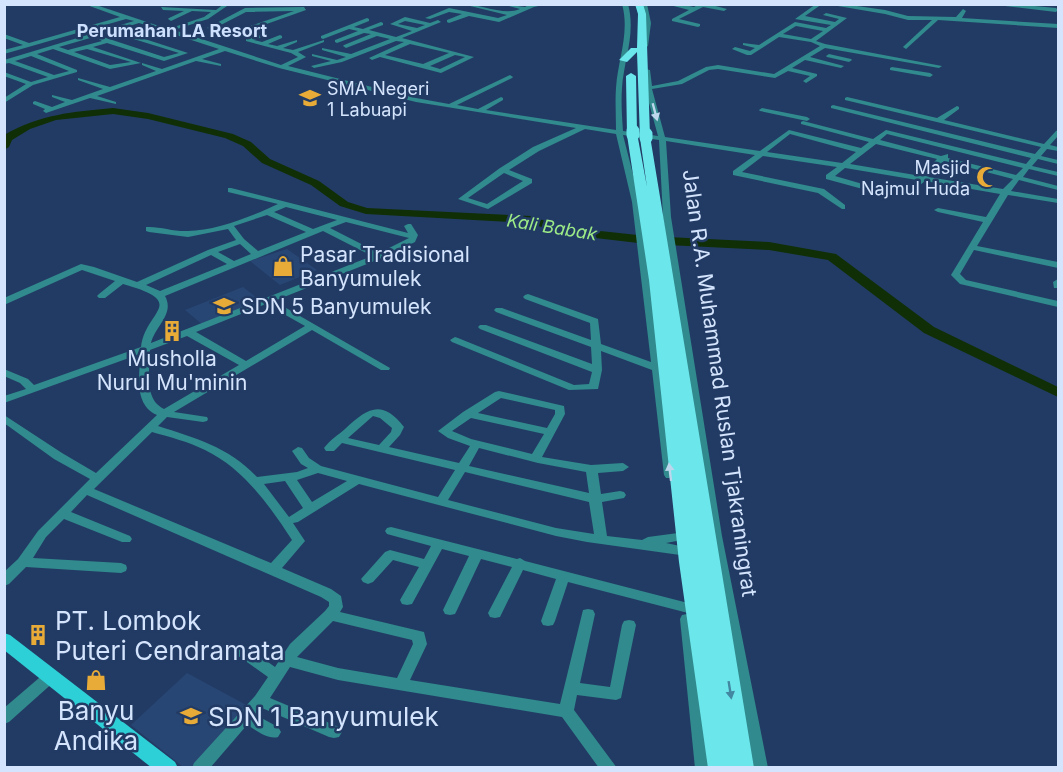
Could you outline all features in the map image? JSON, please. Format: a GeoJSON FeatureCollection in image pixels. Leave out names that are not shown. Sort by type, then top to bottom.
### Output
{"type":"FeatureCollection","features":[{"type":"Feature","properties":{"kind":"highway","name":"Jalan R.A. Muhammad Ruslan Tjakraningrat"},"geometry":{"type":"LineString","coordinates":[[630,4],[636,15],[642,80],[639,135],[662,279],[691,561],[720,768]]}},
{"type":"Feature","properties":{"kind":"highway","name":"Jalan R.A. Muhammad Ruslan Tjakraningrat"},"geometry":{"type":"LineString","coordinates":[[639,4],[642,14],[639,45]]}},
{"type":"Feature","properties":{"kind":"highway"},"geometry":{"type":"LineString","coordinates":[[624,60],[639,45]]}},
{"type":"Feature","properties":{"kind":"highway","name":"Jalan R.A. Muhammad Ruslan Tjakraningrat"},"geometry":{"type":"LineString","coordinates":[[662,279],[676,300],[713,546],[691,561]]}},
{"type":"Feature","properties":{"kind":"highway","name":"Jalan R.A. Muhammad Ruslan Tjakraningrat"},"geometry":{"type":"LineString","coordinates":[[691,561],[742,768]]}},
{"type":"Feature","properties":{"kind":"highway"},"geometry":{"type":"LineString","coordinates":[[688,605],[691,561]]}},
{"type":"Feature","properties":{"kind":"highway"},"geometry":{"type":"LineString","coordinates":[[691,561],[729,607]]}},
{"type":"Feature","properties":{"kind":"main road"},"geometry":{"type":"LineString","coordinates":[[4,640],[168,768]]}},
{"type":"Feature","properties":{"kind":"street"},"geometry":{"type":"LineString","coordinates":[[86,4],[281,67],[450,106],[843,165],[1059,201]]}},
{"type":"Feature","properties":{"kind":"street"},"geometry":{"type":"LineString","coordinates":[[253,4],[250,7],[308,5]]}},
{"type":"Feature","properties":{"kind":"street"},"geometry":{"type":"LineString","coordinates":[[464,4],[512,14]]}},
{"type":"Feature","properties":{"kind":"street"},"geometry":{"type":"LineString","coordinates":[[504,4],[524,8]]}},
{"type":"Feature","properties":{"kind":"street"},"geometry":{"type":"LineString","coordinates":[[314,66],[340,61],[392,38],[417,30],[449,10],[503,20],[524,8],[545,4]]}},
{"type":"Feature","properties":{"kind":"street","name":"Jalan R.A. Muhammad Ruslan Tjakraningrat"},"geometry":{"type":"LineString","coordinates":[[625,4],[639,45],[662,139],[652,218]]}},
{"type":"Feature","properties":{"kind":"street","name":"Jalan R.A. Muhammad Ruslan Tjakraningrat"},"geometry":{"type":"LineString","coordinates":[[639,45],[648,23],[644,4]]}},
{"type":"Feature","properties":{"kind":"street"},"geometry":{"type":"LineString","coordinates":[[668,4],[693,10]]}},
{"type":"Feature","properties":{"kind":"street"},"geometry":{"type":"LineString","coordinates":[[828,4],[885,12],[907,18],[999,21],[1059,26]]}},
{"type":"Feature","properties":{"kind":"street"},"geometry":{"type":"LineString","coordinates":[[990,4],[1054,8]]}},
{"type":"Feature","properties":{"kind":"street"},"geometry":{"type":"LineString","coordinates":[[1044,4],[1054,8]]}},
{"type":"Feature","properties":{"kind":"street"},"geometry":{"type":"LineString","coordinates":[[698,24],[674,20],[702,5],[720,9]]}},
{"type":"Feature","properties":{"kind":"street"},"geometry":{"type":"LineString","coordinates":[[157,14],[174,6]]}},
{"type":"Feature","properties":{"kind":"street"},"geometry":{"type":"LineString","coordinates":[[812,41],[853,13],[818,6],[799,18],[836,24]]}},
{"type":"Feature","properties":{"kind":"street"},"geometry":{"type":"LineString","coordinates":[[999,21],[1008,6]]}},
{"type":"Feature","properties":{"kind":"street"},"geometry":{"type":"LineString","coordinates":[[171,19],[195,7]]}},
{"type":"Feature","properties":{"kind":"street"},"geometry":{"type":"LineString","coordinates":[[162,8],[222,7]]}},
{"type":"Feature","properties":{"kind":"street"},"geometry":{"type":"LineString","coordinates":[[169,30],[204,18],[222,7]]}},
{"type":"Feature","properties":{"kind":"street"},"geometry":{"type":"LineString","coordinates":[[220,39],[304,9],[244,11],[228,22],[210,28],[232,34]]}},
{"type":"Feature","properties":{"kind":"street"},"geometry":{"type":"LineString","coordinates":[[266,10],[256,17],[285,16]]}},
{"type":"Feature","properties":{"kind":"street"},"geometry":{"type":"LineString","coordinates":[[958,19],[963,11]]}},
{"type":"Feature","properties":{"kind":"street"},"geometry":{"type":"LineString","coordinates":[[808,12],[844,18]]}},
{"type":"Feature","properties":{"kind":"street"},"geometry":{"type":"LineString","coordinates":[[449,21],[468,14]]}},
{"type":"Feature","properties":{"kind":"street"},"geometry":{"type":"LineString","coordinates":[[683,15],[705,20]]}},
{"type":"Feature","properties":{"kind":"street"},"geometry":{"type":"LineString","coordinates":[[4,52],[127,17]]}},
{"type":"Feature","properties":{"kind":"street"},"geometry":{"type":"LineString","coordinates":[[204,18],[228,22]]}},
{"type":"Feature","properties":{"kind":"street"},"geometry":{"type":"LineString","coordinates":[[254,19],[267,22]]}},
{"type":"Feature","properties":{"kind":"street"},"geometry":{"type":"LineString","coordinates":[[417,30],[393,24],[405,19],[438,22]]}},
{"type":"Feature","properties":{"kind":"street"},"geometry":{"type":"LineString","coordinates":[[906,47],[936,19]]}},
{"type":"Feature","properties":{"kind":"street"},"geometry":{"type":"LineString","coordinates":[[117,20],[206,47]]}},
{"type":"Feature","properties":{"kind":"street"},"geometry":{"type":"LineString","coordinates":[[293,52],[367,20]]}},
{"type":"Feature","properties":{"kind":"street"},"geometry":{"type":"LineString","coordinates":[[6,60],[140,21]]}},
{"type":"Feature","properties":{"kind":"street"},"geometry":{"type":"LineString","coordinates":[[364,51],[338,42],[381,24]]}},
{"type":"Feature","properties":{"kind":"street"},"geometry":{"type":"LineString","coordinates":[[735,49],[750,53],[795,24],[827,30]]}},
{"type":"Feature","properties":{"kind":"street"},"geometry":{"type":"LineString","coordinates":[[346,46],[379,35],[399,25]]}},
{"type":"Feature","properties":{"kind":"street"},"geometry":{"type":"LineString","coordinates":[[240,26],[250,28]]}},
{"type":"Feature","properties":{"kind":"street"},"geometry":{"type":"LineString","coordinates":[[348,27],[381,37],[471,57],[441,70],[380,55]]}},
{"type":"Feature","properties":{"kind":"street"},"geometry":{"type":"LineString","coordinates":[[787,29],[820,35]]}},
{"type":"Feature","properties":{"kind":"street"},"geometry":{"type":"LineString","coordinates":[[111,30],[219,65]]}},
{"type":"Feature","properties":{"kind":"street"},"geometry":{"type":"LineString","coordinates":[[266,34],[248,40],[293,52],[303,57],[281,67]]}},
{"type":"Feature","properties":{"kind":"street"},"geometry":{"type":"LineString","coordinates":[[778,35],[902,61],[939,66]]}},
{"type":"Feature","properties":{"kind":"street"},"geometry":{"type":"LineString","coordinates":[[4,36],[30,45]]}},
{"type":"Feature","properties":{"kind":"street"},"geometry":{"type":"LineString","coordinates":[[92,36],[164,59],[186,55]]}},
{"type":"Feature","properties":{"kind":"street"},"geometry":{"type":"LineString","coordinates":[[262,44],[280,37]]}},
{"type":"Feature","properties":{"kind":"street"},"geometry":{"type":"LineString","coordinates":[[755,38],[769,41]]}},
{"type":"Feature","properties":{"kind":"street"},"geometry":{"type":"LineString","coordinates":[[68,53],[107,40]]}},
{"type":"Feature","properties":{"kind":"street"},"geometry":{"type":"LineString","coordinates":[[277,48],[295,41]]}},
{"type":"Feature","properties":{"kind":"street"},"geometry":{"type":"LineString","coordinates":[[372,58],[410,42]]}},
{"type":"Feature","properties":{"kind":"street"},"geometry":{"type":"LineString","coordinates":[[745,44],[760,47]]}},
{"type":"Feature","properties":{"kind":"street"},"geometry":{"type":"LineString","coordinates":[[414,50],[424,46]]}},
{"type":"Feature","properties":{"kind":"street"},"geometry":{"type":"LineString","coordinates":[[649,88],[680,83],[706,70],[751,79],[760,76],[775,76],[825,46]]}},
{"type":"Feature","properties":{"kind":"street"},"geometry":{"type":"LineString","coordinates":[[53,47],[108,66],[141,64]]}},
{"type":"Feature","properties":{"kind":"street"},"geometry":{"type":"LineString","coordinates":[[88,47],[162,70]]}},
{"type":"Feature","properties":{"kind":"street"},"geometry":{"type":"LineString","coordinates":[[306,47],[322,58],[340,61]]}},
{"type":"Feature","properties":{"kind":"street"},"geometry":{"type":"LineString","coordinates":[[35,103],[49,110],[224,49]]}},
{"type":"Feature","properties":{"kind":"street"},"geometry":{"type":"LineString","coordinates":[[324,49],[351,56]]}},
{"type":"Feature","properties":{"kind":"street"},"geometry":{"type":"LineString","coordinates":[[430,54],[440,49]]}},
{"type":"Feature","properties":{"kind":"street"},"geometry":{"type":"LineString","coordinates":[[425,66],[456,53]]}},
{"type":"Feature","properties":{"kind":"street"},"geometry":{"type":"LineString","coordinates":[[814,53],[849,60]]}},
{"type":"Feature","properties":{"kind":"street"},"geometry":{"type":"LineString","coordinates":[[4,101],[31,84],[75,71],[31,54]]}},
{"type":"Feature","properties":{"kind":"street"},"geometry":{"type":"LineString","coordinates":[[395,58],[404,54]]}},
{"type":"Feature","properties":{"kind":"street"},"geometry":{"type":"LineString","coordinates":[[308,74],[314,62],[322,58]]}},
{"type":"Feature","properties":{"kind":"street"},"geometry":{"type":"LineString","coordinates":[[410,62],[420,58]]}},
{"type":"Feature","properties":{"kind":"street"},"geometry":{"type":"LineString","coordinates":[[805,58],[841,66]]}},
{"type":"Feature","properties":{"kind":"street"},"geometry":{"type":"LineString","coordinates":[[6,60],[52,76]]}},
{"type":"Feature","properties":{"kind":"street","name":"Jalan R.A. Muhammad Ruslan Tjakraningrat"},"geometry":{"type":"LineString","coordinates":[[624,60],[619,87],[619,133],[652,218],[662,279],[657,368],[691,561],[688,605],[703,768]]}},
{"type":"Feature","properties":{"kind":"street"},"geometry":{"type":"LineString","coordinates":[[902,61],[931,72],[891,70],[902,61]]}},
{"type":"Feature","properties":{"kind":"street"},"geometry":{"type":"LineString","coordinates":[[794,64],[822,71]]}},
{"type":"Feature","properties":{"kind":"street"},"geometry":{"type":"LineString","coordinates":[[454,65],[462,67]]}},
{"type":"Feature","properties":{"kind":"street"},"geometry":{"type":"LineString","coordinates":[[787,69],[815,75],[806,81]]}},
{"type":"Feature","properties":{"kind":"street"},"geometry":{"type":"LineString","coordinates":[[4,74],[31,84]]}},
{"type":"Feature","properties":{"kind":"street"},"geometry":{"type":"LineString","coordinates":[[145,76],[162,81]]}},
{"type":"Feature","properties":{"kind":"street"},"geometry":{"type":"LineString","coordinates":[[450,106],[510,77]]}},
{"type":"Feature","properties":{"kind":"street"},"geometry":{"type":"LineString","coordinates":[[80,79],[110,89]]}},
{"type":"Feature","properties":{"kind":"street"},"geometry":{"type":"LineString","coordinates":[[4,90],[16,94]]}},
{"type":"Feature","properties":{"kind":"street"},"geometry":{"type":"LineString","coordinates":[[91,95],[114,103]]}},
{"type":"Feature","properties":{"kind":"street"},"geometry":{"type":"LineString","coordinates":[[54,96],[72,102]]}},
{"type":"Feature","properties":{"kind":"street"},"geometry":{"type":"LineString","coordinates":[[478,111],[501,99]]}},
{"type":"Feature","properties":{"kind":"street"},"geometry":{"type":"LineString","coordinates":[[847,99],[1059,148]]}},
{"type":"Feature","properties":{"kind":"street"},"geometry":{"type":"LineString","coordinates":[[833,107],[1059,162]]}},
{"type":"Feature","properties":{"kind":"street"},"geometry":{"type":"LineString","coordinates":[[938,121],[957,108]]}},
{"type":"Feature","properties":{"kind":"street"},"geometry":{"type":"LineString","coordinates":[[762,110],[807,119],[874,141],[1059,188]]}},
{"type":"Feature","properties":{"kind":"street"},"geometry":{"type":"LineString","coordinates":[[807,119],[736,174],[823,192],[842,207]]}},
{"type":"Feature","properties":{"kind":"street"},"geometry":{"type":"LineString","coordinates":[[503,170],[530,181],[487,207],[462,199],[503,170],[536,149],[583,127]]}},
{"type":"Feature","properties":{"kind":"street"},"geometry":{"type":"LineString","coordinates":[[909,192],[921,178],[975,129]]}},
{"type":"Feature","properties":{"kind":"street"},"geometry":{"type":"LineString","coordinates":[[789,132],[862,151]]}},
{"type":"Feature","properties":{"kind":"street"},"geometry":{"type":"LineString","coordinates":[[870,189],[830,178],[843,165],[888,132],[1059,174]]}},
{"type":"Feature","properties":{"kind":"street"},"geometry":{"type":"LineString","coordinates":[[1059,132],[1004,193],[956,273],[959,279],[1003,292],[1059,303]]}},
{"type":"Feature","properties":{"kind":"street"},"geometry":{"type":"LineString","coordinates":[[231,190],[414,237]]}},
{"type":"Feature","properties":{"kind":"street"},"geometry":{"type":"LineString","coordinates":[[149,229],[188,234],[229,226],[268,213],[285,204]]}},
{"type":"Feature","properties":{"kind":"street"},"geometry":{"type":"LineString","coordinates":[[938,210],[987,220]]}},
{"type":"Feature","properties":{"kind":"street"},"geometry":{"type":"LineString","coordinates":[[268,213],[313,232]]}},
{"type":"Feature","properties":{"kind":"street"},"geometry":{"type":"LineString","coordinates":[[295,223],[318,213]]}},
{"type":"Feature","properties":{"kind":"street"},"geometry":{"type":"LineString","coordinates":[[159,295],[343,220]]}},
{"type":"Feature","properties":{"kind":"street"},"geometry":{"type":"LineString","coordinates":[[229,226],[240,241],[258,255]]}},
{"type":"Feature","properties":{"kind":"street"},"geometry":{"type":"LineString","coordinates":[[408,226],[414,237]]}},
{"type":"Feature","properties":{"kind":"street"},"geometry":{"type":"LineString","coordinates":[[323,228],[379,256]]}},
{"type":"Feature","properties":{"kind":"street"},"geometry":{"type":"LineString","coordinates":[[4,400],[188,332],[379,256],[414,237]]}},
{"type":"Feature","properties":{"kind":"street"},"geometry":{"type":"LineString","coordinates":[[138,285],[240,241]]}},
{"type":"Feature","properties":{"kind":"street"},"geometry":{"type":"LineString","coordinates":[[971,247],[1059,265]]}},
{"type":"Feature","properties":{"kind":"street"},"geometry":{"type":"LineString","coordinates":[[211,252],[235,265]]}},
{"type":"Feature","properties":{"kind":"street"},"geometry":{"type":"LineString","coordinates":[[4,302],[77,267],[85,267],[138,285],[159,295],[164,304],[163,310],[148,335],[145,348],[145,398],[152,407],[164,414],[203,418]]}},
{"type":"Feature","properties":{"kind":"street"},"geometry":{"type":"LineString","coordinates":[[102,296],[121,281]]}},
{"type":"Feature","properties":{"kind":"street"},"geometry":{"type":"LineString","coordinates":[[455,340],[573,388],[594,387],[597,370],[594,321],[528,297]]}},
{"type":"Feature","properties":{"kind":"street"},"geometry":{"type":"LineString","coordinates":[[266,300],[385,368]]}},
{"type":"Feature","properties":{"kind":"street"},"geometry":{"type":"LineString","coordinates":[[499,310],[657,368]]}},
{"type":"Feature","properties":{"kind":"street"},"geometry":{"type":"LineString","coordinates":[[4,581],[23,562],[42,534],[62,513],[164,414],[312,326]]}},
{"type":"Feature","properties":{"kind":"street"},"geometry":{"type":"LineString","coordinates":[[483,327],[597,370]]}},
{"type":"Feature","properties":{"kind":"street"},"geometry":{"type":"LineString","coordinates":[[188,332],[245,364]]}},
{"type":"Feature","properties":{"kind":"street"},"geometry":{"type":"LineString","coordinates":[[4,372],[24,381],[33,390]]}},
{"type":"Feature","properties":{"kind":"street"},"geometry":{"type":"LineString","coordinates":[[536,458],[561,408],[504,394],[496,395],[447,427],[445,432],[536,458],[591,469],[623,467]]}},
{"type":"Feature","properties":{"kind":"street"},"geometry":{"type":"LineString","coordinates":[[381,449],[396,433],[398,427],[378,412],[368,414],[334,443],[381,449],[596,499],[620,495]]}},
{"type":"Feature","properties":{"kind":"street"},"geometry":{"type":"LineString","coordinates":[[467,414],[551,432]]}},
{"type":"Feature","properties":{"kind":"street"},"geometry":{"type":"LineString","coordinates":[[4,418],[58,456],[98,479]]}},
{"type":"Feature","properties":{"kind":"street"},"geometry":{"type":"LineString","coordinates":[[151,428],[215,450],[232,459],[255,481],[299,540],[273,569]]}},
{"type":"Feature","properties":{"kind":"street"},"geometry":{"type":"LineString","coordinates":[[442,500],[477,443]]}},
{"type":"Feature","properties":{"kind":"street"},"geometry":{"type":"LineString","coordinates":[[298,452],[305,461],[318,469],[556,532],[602,540],[639,542],[691,561]]}},
{"type":"Feature","properties":{"kind":"street"},"geometry":{"type":"LineString","coordinates":[[255,481],[289,478],[318,469]]}},
{"type":"Feature","properties":{"kind":"street"},"geometry":{"type":"LineString","coordinates":[[591,469],[597,521],[602,540]]}},
{"type":"Feature","properties":{"kind":"street"},"geometry":{"type":"LineString","coordinates":[[289,478],[310,509]]}},
{"type":"Feature","properties":{"kind":"street"},"geometry":{"type":"LineString","coordinates":[[294,519],[359,479]]}},
{"type":"Feature","properties":{"kind":"street"},"geometry":{"type":"LineString","coordinates":[[86,490],[273,569],[335,598],[337,604],[330,615],[299,644],[260,700],[200,768]]}},
{"type":"Feature","properties":{"kind":"street"},"geometry":{"type":"LineString","coordinates":[[62,513],[126,539]]}},
{"type":"Feature","properties":{"kind":"street"},"geometry":{"type":"LineString","coordinates":[[392,531],[688,605]]}},
{"type":"Feature","properties":{"kind":"street"},"geometry":{"type":"LineString","coordinates":[[407,600],[439,543]]}},
{"type":"Feature","properties":{"kind":"street","name":"Jalan R.A. Muhammad Ruslan Tjakraningrat"},"geometry":{"type":"LineString","coordinates":[[713,546],[729,607],[760,768]]}},
{"type":"Feature","properties":{"kind":"street"},"geometry":{"type":"LineString","coordinates":[[450,610],[477,553]]}},
{"type":"Feature","properties":{"kind":"street"},"geometry":{"type":"LineString","coordinates":[[368,579],[390,555],[427,564]]}},
{"type":"Feature","properties":{"kind":"street"},"geometry":{"type":"LineString","coordinates":[[23,562],[122,568]]}},
{"type":"Feature","properties":{"kind":"street"},"geometry":{"type":"LineString","coordinates":[[495,613],[520,563]]}},
{"type":"Feature","properties":{"kind":"street"},"geometry":{"type":"LineString","coordinates":[[548,621],[564,575]]}},
{"type":"Feature","properties":{"kind":"street"},"geometry":{"type":"LineString","coordinates":[[566,711],[588,614]]}},
{"type":"Feature","properties":{"kind":"street"},"geometry":{"type":"LineString","coordinates":[[330,615],[419,636],[420,644],[401,684]]}},
{"type":"Feature","properties":{"kind":"street"},"geometry":{"type":"LineString","coordinates":[[572,688],[616,694],[628,625]]}},
{"type":"Feature","properties":{"kind":"street"},"geometry":{"type":"LineString","coordinates":[[242,651],[277,675]]}},
{"type":"Feature","properties":{"kind":"street"},"geometry":{"type":"LineString","coordinates":[[287,660],[338,674],[566,711],[609,768]]}},
{"type":"Feature","properties":{"kind":"street"},"geometry":{"type":"LineString","coordinates":[[4,718],[51,676]]}},
{"type":"Feature","properties":{"kind":"street"},"geometry":{"type":"LineString","coordinates":[[260,700],[334,732]]}},
{"type":"Feature","properties":{"kind":"street"},"geometry":{"type":"LineString","coordinates":[[246,717],[273,732]]}},
{"type":"Feature","properties":{"kind":"shaded area","name":"Pasar Tradisional Banyumulek"},"geometry":{"type":"Polygon","coordinates":[[[287,249],[317,270],[280,285],[250,261],[287,249]]]}},
{"type":"Feature","properties":{"kind":"shaded area","name":"SDN 5 Banyumulek"},"geometry":{"type":"Polygon","coordinates":[[[243,287],[262,302],[203,325],[185,310],[243,287]]]}},
{"type":"Feature","properties":{"kind":"shaded area","name":"SDN 1 Banyumulek"},"geometry":{"type":"Polygon","coordinates":[[[187,673],[250,707],[196,767],[183,767],[131,725],[187,673]]]}},
{"type":"Feature","properties":{"kind":"waterway","name":"Kali Babak"},"geometry":{"type":"LineString","coordinates":[[4,147],[7,138],[26,127],[55,117],[113,111],[148,116],[229,136],[247,144],[266,161],[315,183],[344,204],[366,211],[531,220],[561,230],[647,240],[769,246],[832,257],[929,330],[1058,393]]}},
{"type":"Feature","properties":{"kind":"place","name":"SMA Negeri 1 Labuapi"},"geometry":{"type":"Point","coordinates":[310,98]}},
{"type":"Feature","properties":{"kind":"place","name":"Masjid Najmul Huda"},"geometry":{"type":"Point","coordinates":[987,177]}},
{"type":"Feature","properties":{"kind":"place","name":"Pasar Tradisional Banyumulek"},"geometry":{"type":"Point","coordinates":[283,266]}},
{"type":"Feature","properties":{"kind":"place","name":"SDN 5 Banyumulek"},"geometry":{"type":"Point","coordinates":[224,306]}},
{"type":"Feature","properties":{"kind":"place","name":"Musholla Nurul Mu'minin"},"geometry":{"type":"Point","coordinates":[172,331]}},
{"type":"Feature","properties":{"kind":"place","name":"PT. Lombok Puteri Cendramata"},"geometry":{"type":"Point","coordinates":[38,635]}},
{"type":"Feature","properties":{"kind":"place","name":"Banyu Andika"},"geometry":{"type":"Point","coordinates":[96,680]}},
{"type":"Feature","properties":{"kind":"place","name":"SDN 1 Banyumulek"},"geometry":{"type":"Point","coordinates":[191,716]}},
{"type":"Feature","properties":{"kind":"district","name":"Perumahan LA Resort"},"geometry":{"type":"Point","coordinates":[172,30]}}]}
